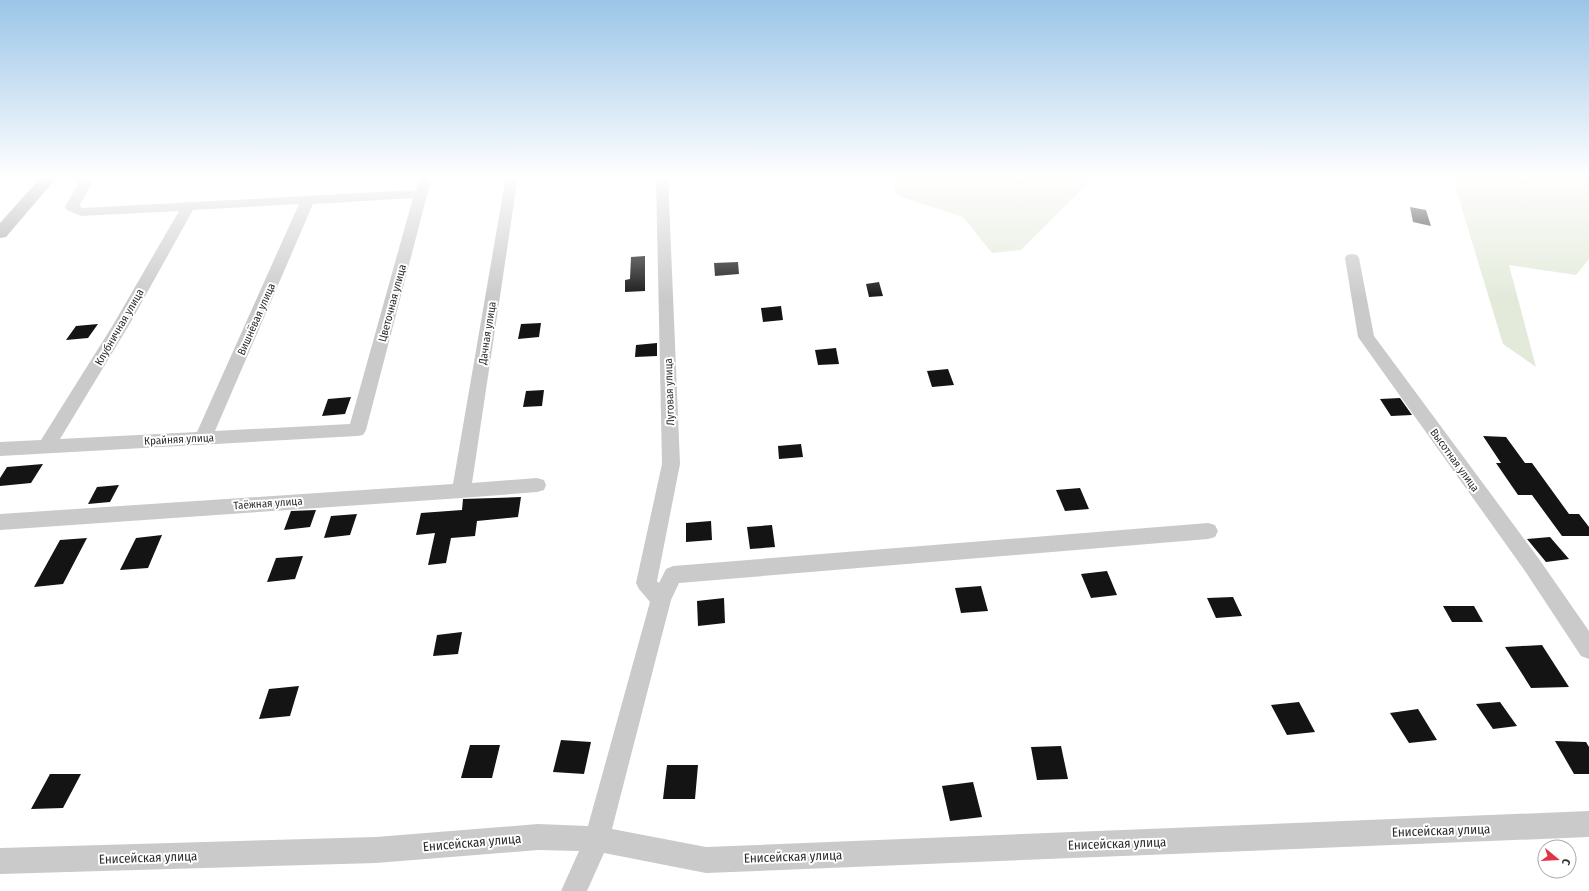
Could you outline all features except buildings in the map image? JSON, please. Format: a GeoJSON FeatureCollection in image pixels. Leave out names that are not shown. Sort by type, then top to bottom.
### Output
{"type":"FeatureCollection","features":[{"type":"Feature","properties":{"kind":"main road"},"geometry":{"type":"LineString","coordinates":[[0,233],[14,218]]}},
{"type":"Feature","properties":{"kind":"street","name":"Клубничная улица"},"geometry":{"type":"LineString","coordinates":[[47,446],[121,325],[182,218]]}},
{"type":"Feature","properties":{"kind":"street","name":"Вишнёвая улица"},"geometry":{"type":"LineString","coordinates":[[203,438],[300,218]]}},
{"type":"Feature","properties":{"kind":"street","name":"Цветочная улица"},"geometry":{"type":"LineString","coordinates":[[358,430],[415,218]]}},
{"type":"Feature","properties":{"kind":"street","name":"Дачная улица"},"geometry":{"type":"LineString","coordinates":[[461,491],[505,218]]}},
{"type":"Feature","properties":{"kind":"street","name":"Луговая улица"},"geometry":{"type":"LineString","coordinates":[[661,600],[646,583],[671,464],[663,218]]}},
{"type":"Feature","properties":{"kind":"street","name":"Высотная улица"},"geometry":{"type":"LineString","coordinates":[[1352,258],[1366,337],[1532,565],[1589,649]]}},
{"type":"Feature","properties":{"kind":"street","name":"Крайняя улица"},"geometry":{"type":"LineString","coordinates":[[0,449],[358,430]]}},
{"type":"Feature","properties":{"kind":"street","name":"Таёжная улица"},"geometry":{"type":"LineString","coordinates":[[0,522],[537,485]]}},
{"type":"Feature","properties":{"kind":"street"},"geometry":{"type":"LineString","coordinates":[[574,891],[597,839],[661,600],[673,575],[1208,531]]}},
{"type":"Feature","properties":{"kind":"street","name":"Енисейская улица"},"geometry":{"type":"LineString","coordinates":[[0,861],[376,850],[538,837],[597,839],[706,860],[1589,824]]}},
{"type":"Feature","properties":{"kind":"green space"},"geometry":{"type":"Polygon","coordinates":[[[963,218],[1053,218],[1021,250],[992,253],[963,218]]]}},
{"type":"Feature","properties":{"kind":"green space"},"geometry":{"type":"Polygon","coordinates":[[[1465,218],[1589,218],[1589,259],[1576,275],[1509,265],[1536,367],[1503,344],[1465,218]]]}}]}
